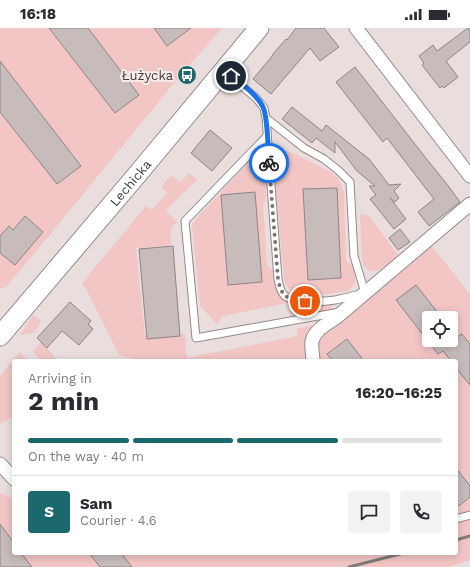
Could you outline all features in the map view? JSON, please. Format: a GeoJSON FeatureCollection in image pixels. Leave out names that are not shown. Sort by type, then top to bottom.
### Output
{"type":"FeatureCollection","features":[{"type":"Feature","properties":{"kind":"street","name":"Lechicka"},"geometry":{"type":"LineString","coordinates":[[1,334],[136,176],[259,28]]}},
{"type":"Feature","properties":{"kind":"street"},"geometry":{"type":"LineString","coordinates":[[356,28],[470,176]]}},
{"type":"Feature","properties":{"kind":"street"},"geometry":{"type":"LineString","coordinates":[[313,359],[312,343],[314,336],[319,330],[344,311],[470,204]]}},
{"type":"Feature","properties":{"kind":"street"},"geometry":{"type":"LineString","coordinates":[[0,464],[12,477]]}},
{"type":"Feature","properties":{"kind":"lane"},"geometry":{"type":"LineString","coordinates":[[224,70],[256,98],[264,108],[278,279],[280,289],[284,296],[292,299],[312,301],[334,300],[365,293],[354,256],[350,182],[324,159],[304,148],[266,118]]}},
{"type":"Feature","properties":{"kind":"lane"},"geometry":{"type":"LineString","coordinates":[[267,136],[185,221],[196,338],[344,311]]}},
{"type":"Feature","properties":{"kind":"lane"},"geometry":{"type":"LineString","coordinates":[[458,518],[470,515]]}},
{"type":"Feature","properties":{"kind":"shaded area"},"geometry":{"type":"Polygon","coordinates":[[[0,28],[222,28],[174,83],[6,287],[3,288],[0,288],[0,28]]]}},
{"type":"Feature","properties":{"kind":"shaded area"},"geometry":{"type":"Polygon","coordinates":[[[281,149],[293,153],[333,173],[340,181],[344,193],[346,261],[354,268],[355,271],[355,284],[347,291],[321,295],[302,294],[289,289],[284,280],[273,156],[275,151],[281,149]]]}},
{"type":"Feature","properties":{"kind":"shaded area"},"geometry":{"type":"Polygon","coordinates":[[[255,157],[261,158],[264,162],[266,199],[263,204],[267,266],[273,271],[279,293],[332,305],[332,310],[291,317],[287,303],[223,316],[217,324],[200,306],[192,225],[255,157]]]}},
{"type":"Feature","properties":{"kind":"shaded area"},"geometry":{"type":"Polygon","coordinates":[[[189,173],[197,180],[166,210],[177,222],[171,228],[171,245],[136,248],[145,336],[181,333],[185,335],[187,358],[298,336],[296,329],[318,324],[306,347],[306,359],[134,359],[119,355],[82,283],[146,206],[152,210],[167,193],[161,187],[172,175],[180,183],[189,173]]]}},
{"type":"Feature","properties":{"kind":"shaded area"},"geometry":{"type":"Polygon","coordinates":[[[362,214],[369,216],[399,256],[378,270],[369,270],[364,265],[362,260],[360,215],[362,214]]]}},
{"type":"Feature","properties":{"kind":"shaded area"},"geometry":{"type":"Polygon","coordinates":[[[431,245],[470,294],[470,560],[449,567],[0,567],[0,493],[12,498],[12,555],[458,555],[458,359],[317,359],[320,342],[331,328],[431,245]]]}},
{"type":"Feature","properties":{"kind":"shaded area"},"geometry":{"type":"Polygon","coordinates":[[[33,315],[41,321],[35,332],[20,335],[33,315]]]}},
{"type":"Feature","properties":{"kind":"shaded area"},"geometry":{"type":"Polygon","coordinates":[[[41,342],[56,359],[39,359],[33,351],[41,342]]]}},
{"type":"Feature","properties":{"kind":"shaded area"},"geometry":{"type":"Polygon","coordinates":[[[20,352],[26,359],[14,359],[20,352]]]}},
{"type":"Feature","properties":{"kind":"shaded area"},"geometry":{"type":"Polygon","coordinates":[[[12,362],[12,417],[0,424],[0,376],[12,362]]]}},
{"type":"Feature","properties":{"kind":"building"},"geometry":{"type":"Polygon","coordinates":[[[49,28],[88,28],[139,95],[115,113],[49,28]]]}},
{"type":"Feature","properties":{"kind":"building"},"geometry":{"type":"Polygon","coordinates":[[[154,28],[191,28],[167,46],[154,28]]]}},
{"type":"Feature","properties":{"kind":"building"},"geometry":{"type":"Polygon","coordinates":[[[296,28],[324,28],[339,47],[320,61],[310,48],[271,94],[253,79],[296,28]]]}},
{"type":"Feature","properties":{"kind":"building"},"geometry":{"type":"Polygon","coordinates":[[[470,28],[470,42],[446,61],[458,77],[444,88],[442,86],[440,88],[422,65],[424,63],[419,56],[433,45],[437,51],[470,28]]]}},
{"type":"Feature","properties":{"kind":"building"},"geometry":{"type":"Polygon","coordinates":[[[0,61],[81,166],[57,184],[0,112],[0,61]]]}},
{"type":"Feature","properties":{"kind":"building"},"geometry":{"type":"Polygon","coordinates":[[[355,67],[460,202],[429,226],[418,212],[434,199],[387,138],[383,142],[336,82],[355,67]]]}},
{"type":"Feature","properties":{"kind":"building"},"geometry":{"type":"Polygon","coordinates":[[[292,107],[322,131],[326,125],[369,159],[389,185],[401,184],[394,191],[399,198],[395,202],[390,198],[406,219],[394,229],[370,199],[376,195],[369,186],[375,186],[357,171],[335,142],[335,153],[316,138],[312,143],[282,119],[292,107]]]}},
{"type":"Feature","properties":{"kind":"building"},"geometry":{"type":"Polygon","coordinates":[[[210,130],[232,148],[212,171],[191,153],[210,130]]]}},
{"type":"Feature","properties":{"kind":"building"},"geometry":{"type":"Polygon","coordinates":[[[337,188],[341,278],[308,280],[303,189],[337,188]]]}},
{"type":"Feature","properties":{"kind":"building"},"geometry":{"type":"Polygon","coordinates":[[[255,192],[262,282],[228,285],[221,195],[255,192]]]}},
{"type":"Feature","properties":{"kind":"building"},"geometry":{"type":"Polygon","coordinates":[[[25,216],[43,232],[15,265],[0,253],[0,236],[9,226],[13,230],[25,216]]]}},
{"type":"Feature","properties":{"kind":"building"},"geometry":{"type":"Polygon","coordinates":[[[400,229],[410,242],[398,250],[389,238],[400,229]]]}},
{"type":"Feature","properties":{"kind":"building"},"geometry":{"type":"Polygon","coordinates":[[[173,246],[180,336],[147,339],[139,249],[173,246]]]}},
{"type":"Feature","properties":{"kind":"building"},"geometry":{"type":"Polygon","coordinates":[[[416,285],[436,311],[422,311],[422,333],[396,300],[416,285]]]}},
{"type":"Feature","properties":{"kind":"building"},"geometry":{"type":"Polygon","coordinates":[[[70,302],[91,321],[88,324],[93,329],[79,345],[62,331],[47,348],[37,338],[70,302]]]}},
{"type":"Feature","properties":{"kind":"building"},"geometry":{"type":"Polygon","coordinates":[[[462,334],[470,344],[470,385],[458,370],[458,359],[449,359],[443,351],[438,354],[433,347],[458,347],[458,336],[462,334]]]}},
{"type":"Feature","properties":{"kind":"building"},"geometry":{"type":"Polygon","coordinates":[[[347,339],[362,359],[331,359],[327,354],[347,339]]]}},
{"type":"Feature","properties":{"kind":"building"},"geometry":{"type":"Polygon","coordinates":[[[458,471],[470,486],[470,497],[458,506],[458,471]]]}},
{"type":"Feature","properties":{"kind":"building"},"geometry":{"type":"Polygon","coordinates":[[[0,524],[12,540],[12,555],[23,555],[32,567],[0,567],[0,524]]]}},
{"type":"Feature","properties":{"kind":"building"},"geometry":{"type":"Polygon","coordinates":[[[91,555],[123,555],[132,567],[100,567],[91,555]]]}},
{"type":"Feature","properties":{"kind":"railway"},"geometry":{"type":"LineString","coordinates":[[458,539],[470,536]]}},
{"type":"Feature","properties":{"kind":"railway"},"geometry":{"type":"LineString","coordinates":[[349,567],[396,555]]}},
{"type":"Feature","properties":{"kind":"way so far"},"geometry":{"type":"LineString","coordinates":[[269,163],[280,289],[284,296],[305,301]]}},
{"type":"Feature","properties":{"kind":"place","name":"Łużycka"},"geometry":{"type":"Point","coordinates":[187,75]}},
{"type":"Feature","properties":{"kind":"route"},"geometry":{"type":"LineString","coordinates":[[231,76],[256,98],[264,108],[269,163]]}}]}
